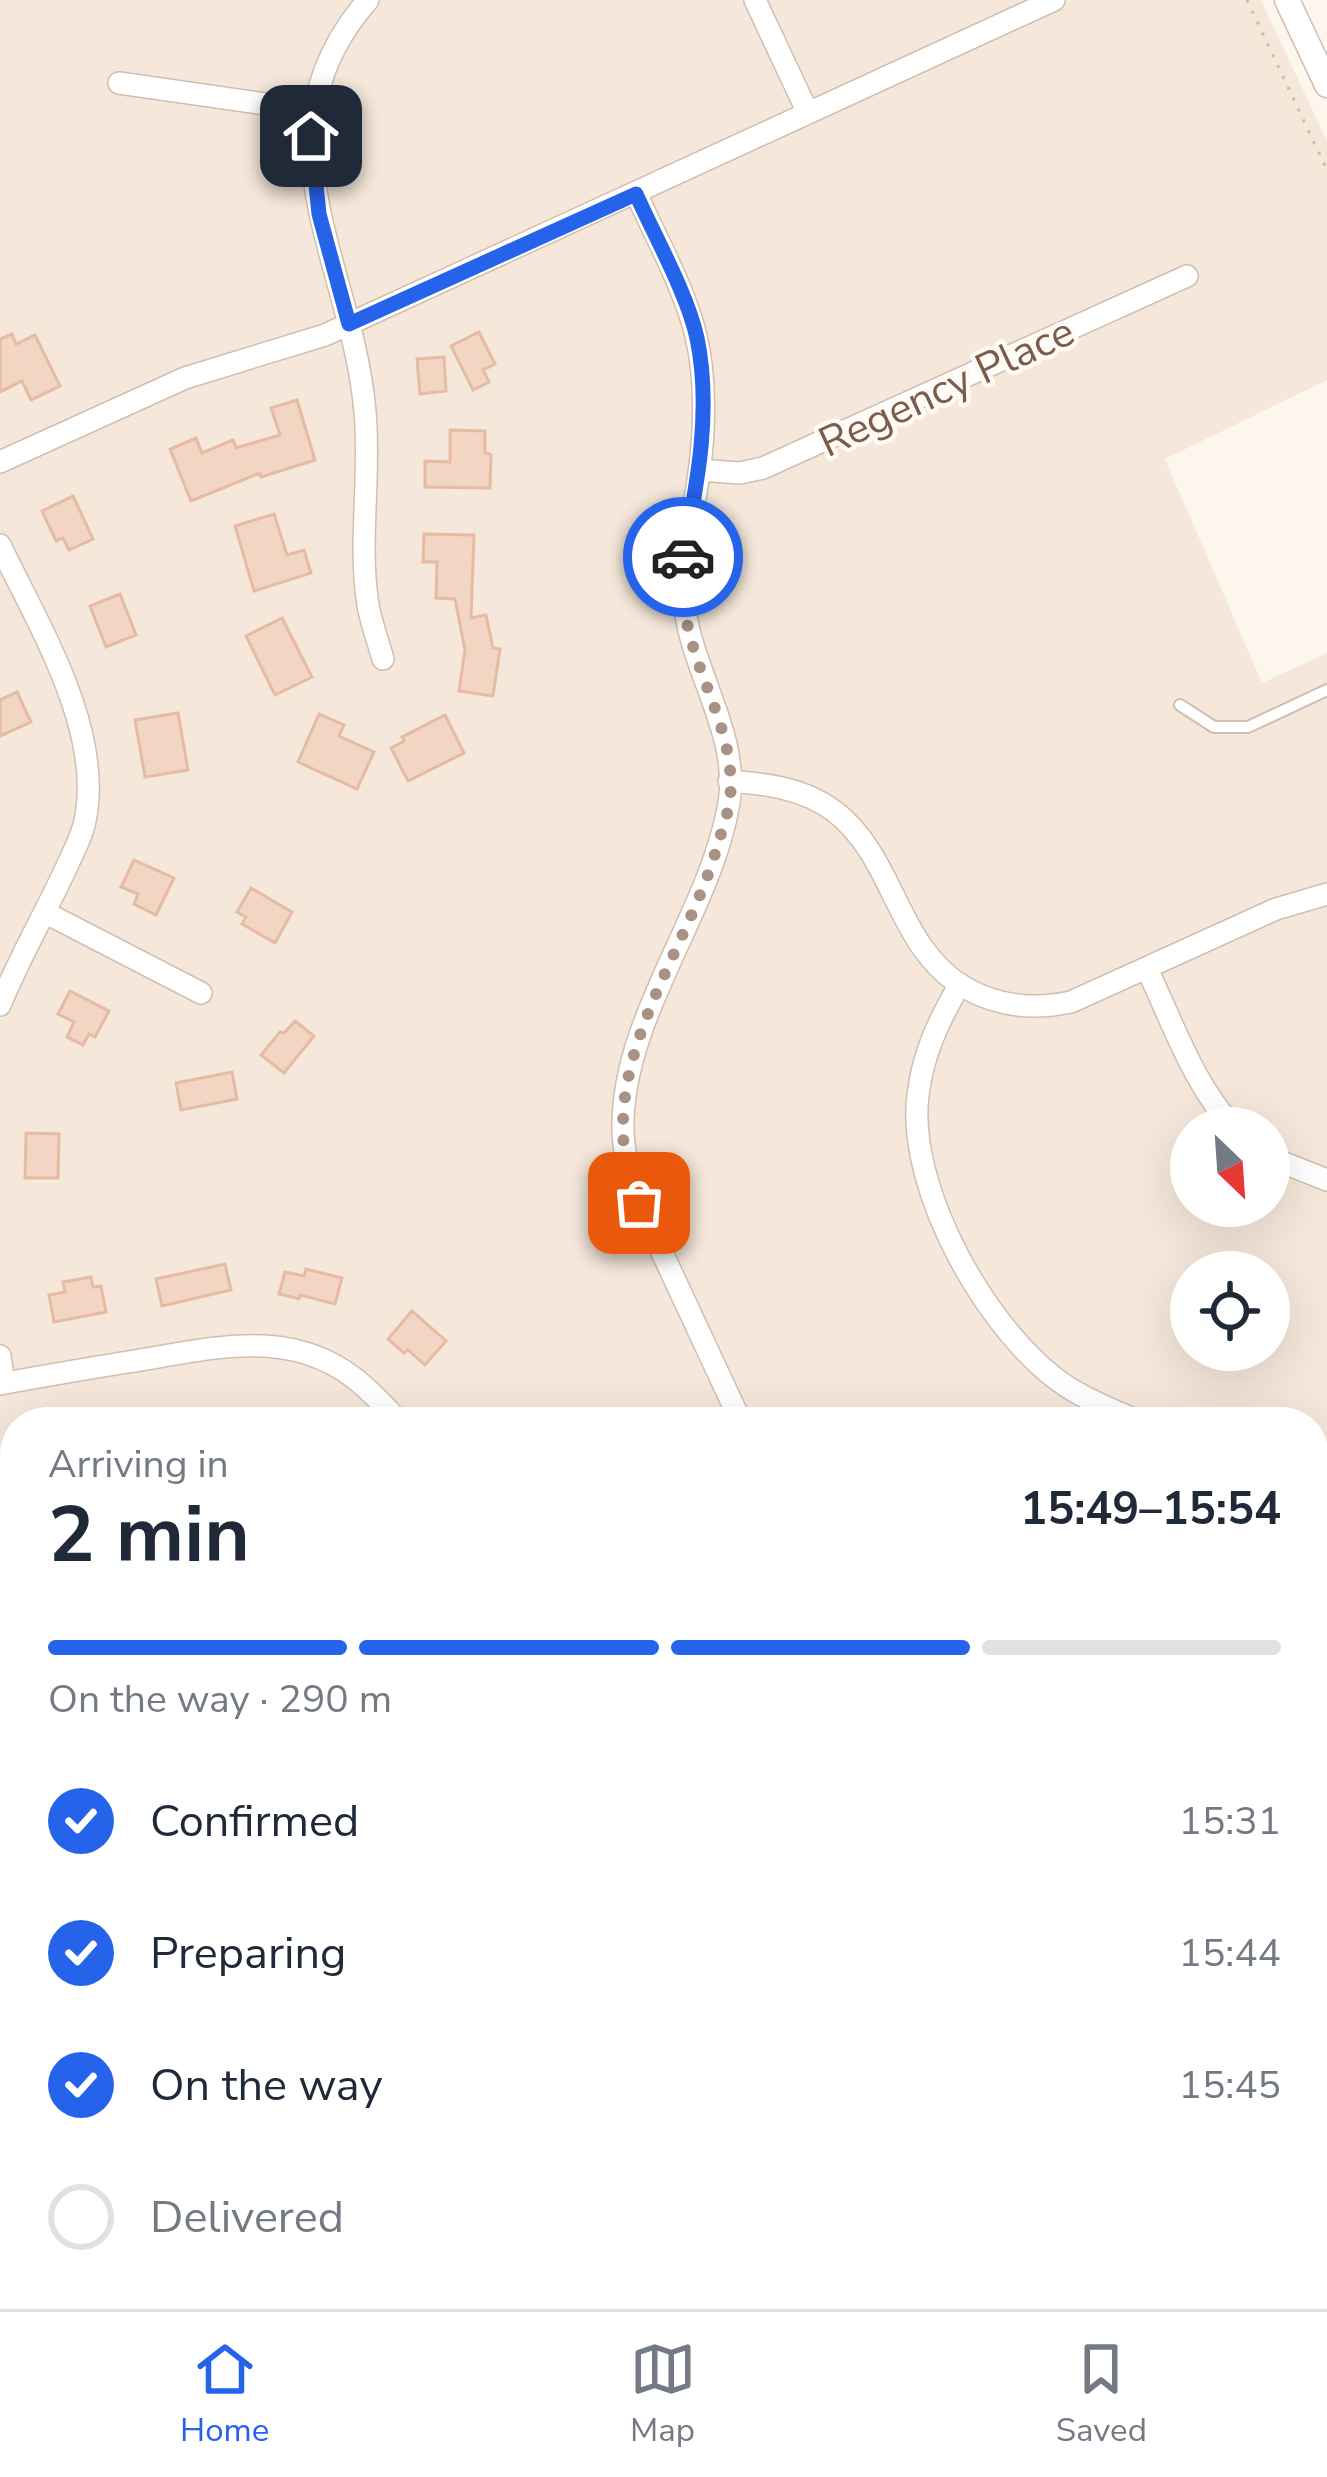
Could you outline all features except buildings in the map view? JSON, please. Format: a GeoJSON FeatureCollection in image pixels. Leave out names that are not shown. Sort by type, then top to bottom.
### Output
{"type":"FeatureCollection","features":[{"type":"Feature","properties":{"kind":"street"},"geometry":{"type":"LineString","coordinates":[[368,0],[336,45],[322,78],[311,136],[319,214],[349,324],[365,408],[368,604],[383,659]]}},
{"type":"Feature","properties":{"kind":"street"},"geometry":{"type":"LineString","coordinates":[[755,0],[808,113]]}},
{"type":"Feature","properties":{"kind":"street"},"geometry":{"type":"LineString","coordinates":[[0,462],[184,378],[325,335],[1054,0]]}},
{"type":"Feature","properties":{"kind":"street"},"geometry":{"type":"LineString","coordinates":[[1287,0],[1327,85]]}},
{"type":"Feature","properties":{"kind":"street"},"geometry":{"type":"LineString","coordinates":[[119,83],[315,111]]}},
{"type":"Feature","properties":{"kind":"street"},"geometry":{"type":"LineString","coordinates":[[636,194],[696,333],[703,378],[700,470],[682,558],[685,613],[722,727],[730,800],[712,864],[641,1032],[628,1075],[623,1136],[627,1169],[639,1203],[734,1407]]}},
{"type":"Feature","properties":{"kind":"street","name":"Regency Place"},"geometry":{"type":"LineString","coordinates":[[700,470],[740,473],[763,468],[1186,276]]}},
{"type":"Feature","properties":{"kind":"street"},"geometry":{"type":"LineString","coordinates":[[0,544],[75,705],[88,774],[85,822],[0,1005]]}},
{"type":"Feature","properties":{"kind":"street"},"geometry":{"type":"LineString","coordinates":[[729,781],[779,786],[832,810],[863,839],[933,964],[960,984],[1002,1004],[1046,1007],[1094,994],[1276,909],[1327,894]]}},
{"type":"Feature","properties":{"kind":"street"},"geometry":{"type":"LineString","coordinates":[[46,913],[201,993]]}},
{"type":"Feature","properties":{"kind":"street"},"geometry":{"type":"LineString","coordinates":[[1148,969],[1216,1107]]}},
{"type":"Feature","properties":{"kind":"street"},"geometry":{"type":"LineString","coordinates":[[960,984],[935,1028],[925,1060],[917,1130],[923,1172],[969,1276],[996,1317],[1065,1386],[1109,1407]]}},
{"type":"Feature","properties":{"kind":"street"},"geometry":{"type":"LineString","coordinates":[[1290,1165],[1327,1180]]}},
{"type":"Feature","properties":{"kind":"street"},"geometry":{"type":"LineString","coordinates":[[0,1356],[2,1383],[255,1343],[336,1364],[386,1407]]}},
{"type":"Feature","properties":{"kind":"lane"},"geometry":{"type":"LineString","coordinates":[[1180,705],[1214,727],[1249,727],[1327,690]]}},
{"type":"Feature","properties":{"kind":"path"},"geometry":{"type":"LineString","coordinates":[[1247,0],[1327,170]]}},
{"type":"Feature","properties":{"kind":"shaded area"},"geometry":{"type":"Polygon","coordinates":[[[0,0],[1261,0],[1327,141],[1327,380],[1165,459],[1262,683],[1327,653],[1327,1407],[0,1407],[0,0]]]}},
{"type":"Feature","properties":{"kind":"way so far"},"geometry":{"type":"LineString","coordinates":[[639,1203],[627,1169],[623,1136],[628,1075],[641,1032],[712,864],[730,800],[722,727],[685,613],[683,557]]}},
{"type":"Feature","properties":{"kind":"route"},"geometry":{"type":"LineString","coordinates":[[311,136],[319,214],[349,324],[636,194],[696,333],[703,378],[700,470],[683,557]]}}]}
